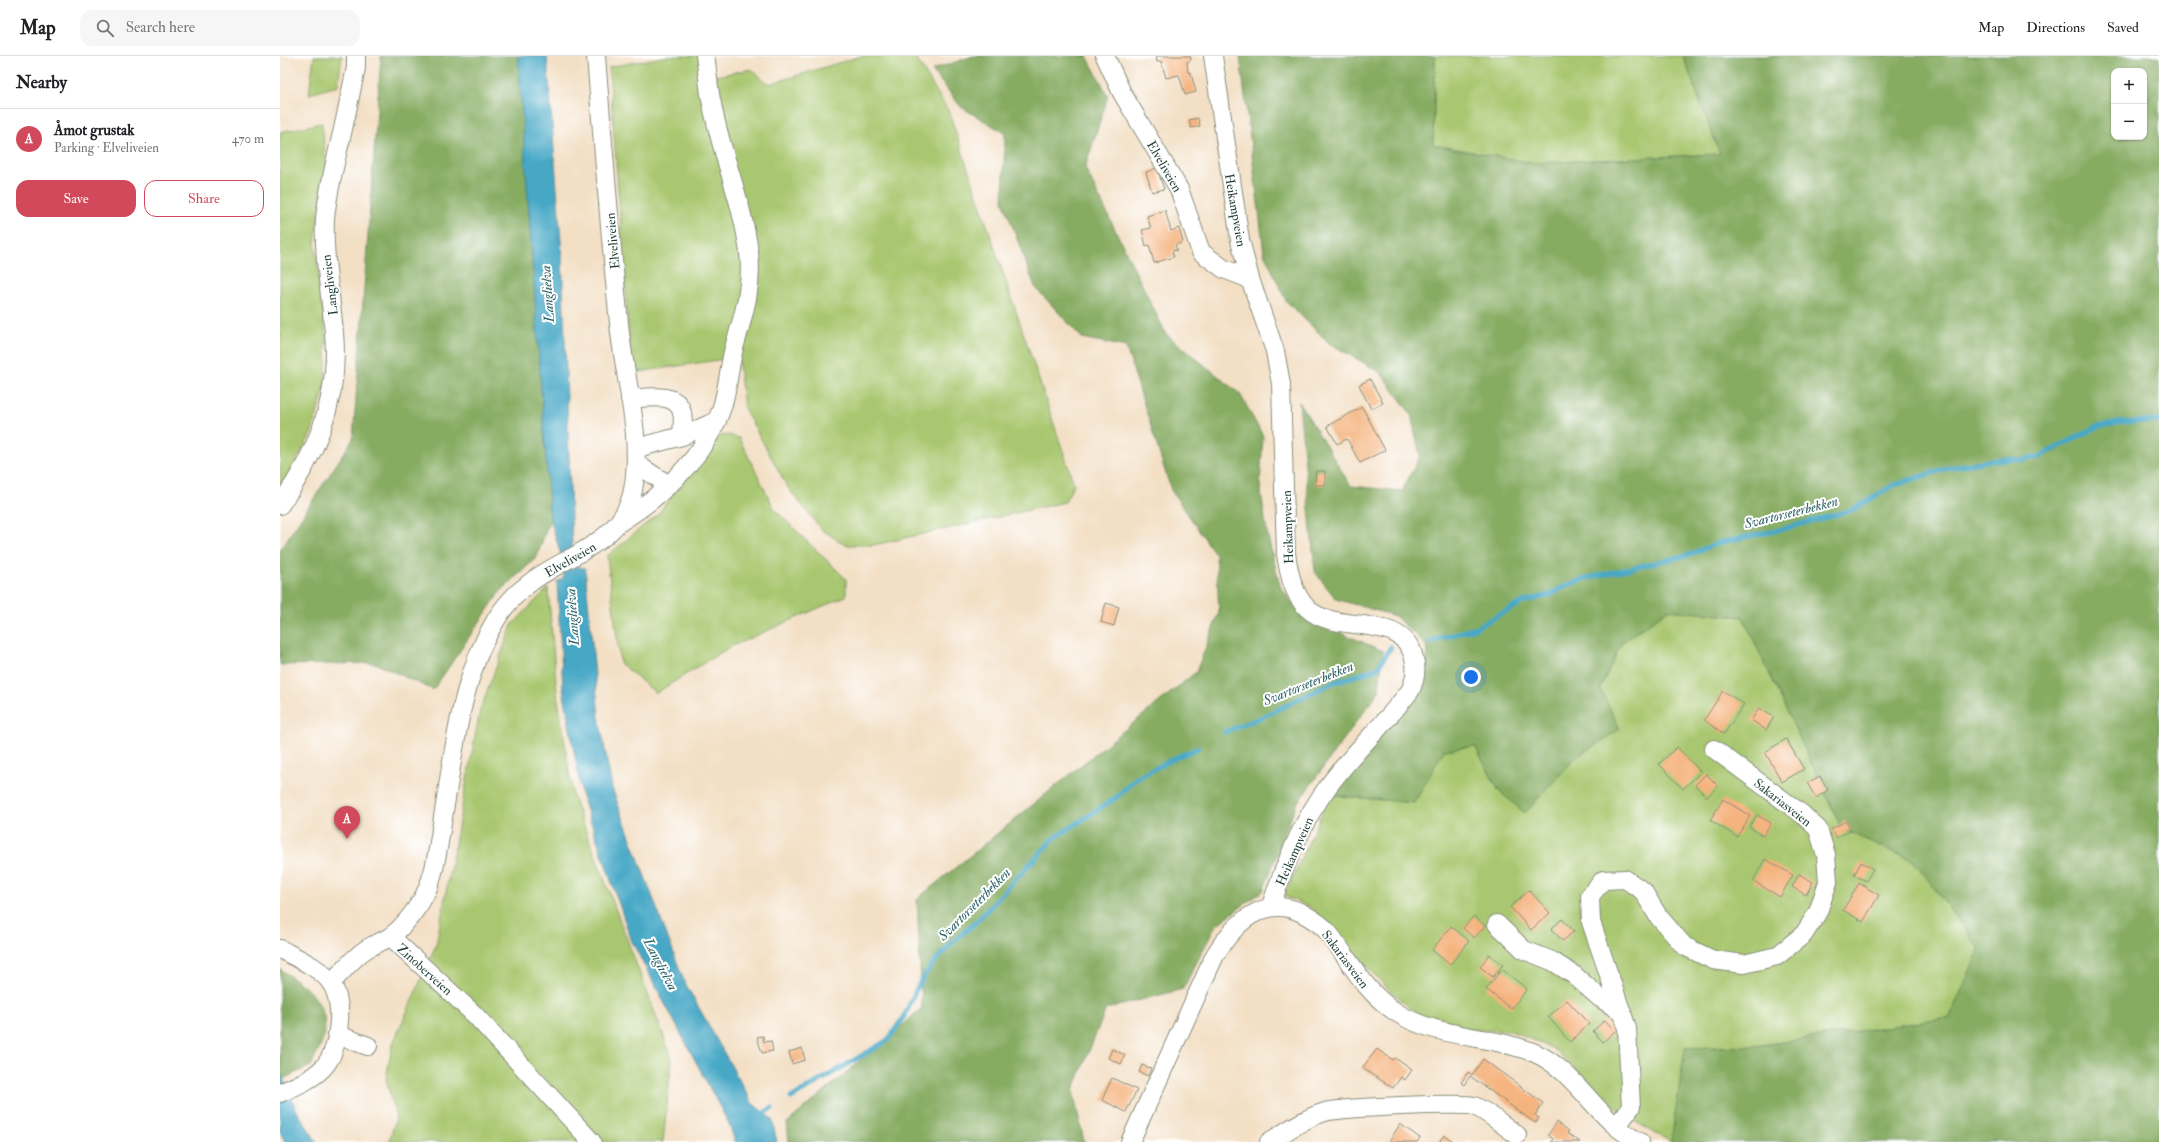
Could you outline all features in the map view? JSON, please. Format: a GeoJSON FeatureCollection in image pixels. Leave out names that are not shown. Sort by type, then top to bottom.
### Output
{"type":"FeatureCollection","features":[{"type":"Feature","properties":{"kind":"street","name":"Langliveien"},"geometry":{"type":"LineString","coordinates":[[280,505],[297,481],[309,460],[327,416],[332,394],[335,369],[334,335],[324,248],[325,218],[356,68],[356,56]]}},
{"type":"Feature","properties":{"kind":"street","name":"Elveliveien"},"geometry":{"type":"LineString","coordinates":[[391,937],[408,919],[422,900],[434,871],[455,742],[474,667],[485,638],[505,607],[531,582],[578,555],[606,536],[626,510],[632,495],[636,456],[630,399],[619,326],[596,56]]}},
{"type":"Feature","properties":{"kind":"street"},"geometry":{"type":"LineString","coordinates":[[617,523],[643,508],[670,485],[704,445],[723,406],[733,350],[748,300],[750,269],[739,202],[712,104],[705,56]]}},
{"type":"Feature","properties":{"kind":"street","name":"Elveliveien"},"geometry":{"type":"LineString","coordinates":[[1104,56],[1122,93],[1179,189],[1201,252],[1224,269],[1250,279]]}},
{"type":"Feature","properties":{"kind":"street","name":"Heikampveien"},"geometry":{"type":"LineString","coordinates":[[1213,56],[1240,240],[1250,279],[1275,351],[1281,384],[1286,554],[1291,579],[1296,591],[1307,608],[1325,618],[1372,626],[1393,633],[1402,639],[1413,652],[1416,670],[1415,678],[1410,691],[1332,782],[1313,809],[1283,875],[1271,906]]}},
{"type":"Feature","properties":{"kind":"street"},"geometry":{"type":"LineString","coordinates":[[630,399],[665,398],[677,403],[682,413],[682,436]]}},
{"type":"Feature","properties":{"kind":"street"},"geometry":{"type":"LineString","coordinates":[[670,485],[636,456],[717,421]]}},
{"type":"Feature","properties":{"kind":"street","name":"Sakariasveien"},"geometry":{"type":"LineString","coordinates":[[1617,1126],[1631,1107],[1627,1028],[1591,922],[1590,896],[1603,880],[1625,879],[1643,891],[1658,916],[1684,946],[1713,960],[1744,964],[1777,956],[1804,934],[1818,912],[1828,882],[1826,855],[1818,829],[1802,814],[1714,749]]}},
{"type":"Feature","properties":{"kind":"street"},"geometry":{"type":"LineString","coordinates":[[1130,1142],[1224,941],[1240,923],[1271,906]]}},
{"type":"Feature","properties":{"kind":"street","name":"Sakariasveien"},"geometry":{"type":"LineString","coordinates":[[1271,906],[1292,909],[1312,918],[1326,930],[1372,994],[1400,1015],[1450,1034],[1508,1045],[1535,1053],[1558,1067],[1630,1138],[1640,1142]]}},
{"type":"Feature","properties":{"kind":"street"},"geometry":{"type":"LineString","coordinates":[[1497,924],[1524,950],[1552,961],[1574,975],[1600,998],[1622,1012]]}},
{"type":"Feature","properties":{"kind":"street","name":"Zinoberveien"},"geometry":{"type":"LineString","coordinates":[[331,983],[364,950],[391,937],[475,1015],[592,1142]]}},
{"type":"Feature","properties":{"kind":"street"},"geometry":{"type":"LineString","coordinates":[[280,949],[298,953],[331,983],[338,1001],[338,1035],[328,1064],[304,1082],[280,1093]]}},
{"type":"Feature","properties":{"kind":"street"},"geometry":{"type":"LineString","coordinates":[[338,1035],[368,1046]]}},
{"type":"Feature","properties":{"kind":"street"},"geometry":{"type":"LineString","coordinates":[[1269,1142],[1299,1124],[1335,1109],[1473,1105],[1517,1134]]}},
{"type":"Feature","properties":{"kind":"green space"},"geometry":{"type":"Polygon","coordinates":[[[314,56],[342,56],[338,86],[309,94],[314,56]]]}},
{"type":"Feature","properties":{"kind":"green space"},"geometry":{"type":"Polygon","coordinates":[[[381,56],[518,56],[520,72],[550,519],[537,557],[500,592],[433,690],[375,663],[280,665],[280,550],[353,439],[381,56]]]}},
{"type":"Feature","properties":{"kind":"green space"},"geometry":{"type":"Polygon","coordinates":[[[668,56],[699,56],[716,76],[751,69],[769,84],[861,56],[915,56],[949,112],[1074,484],[1065,502],[874,545],[846,545],[822,530],[788,488],[744,408],[738,357],[638,372],[630,354],[609,67],[668,56]]]}},
{"type":"Feature","properties":{"kind":"green space"},"geometry":{"type":"Polygon","coordinates":[[[973,56],[1087,56],[1108,96],[1085,168],[1166,334],[1240,394],[1263,436],[1260,485],[1267,533],[1280,586],[1302,616],[1383,651],[1379,691],[1296,805],[1263,891],[1216,925],[1183,989],[1106,1009],[1073,1091],[1084,1142],[789,1142],[787,1123],[922,1008],[917,899],[1196,672],[1219,613],[1216,555],[1171,490],[1126,347],[1082,338],[1035,287],[1003,201],[1005,133],[961,107],[932,70],[973,56]]]}},
{"type":"Feature","properties":{"kind":"green space"},"geometry":{"type":"Polygon","coordinates":[[[1240,56],[1435,56],[1433,145],[1534,163],[1720,154],[1683,56],[2159,56],[2159,1142],[1671,1142],[1685,1048],[1755,1046],[1949,1018],[1980,949],[1914,861],[1842,829],[1743,617],[1668,610],[1622,642],[1600,689],[1620,729],[1575,758],[1525,813],[1499,791],[1475,746],[1444,750],[1414,803],[1330,795],[1426,674],[1427,646],[1395,616],[1336,599],[1315,572],[1299,402],[1351,486],[1402,491],[1420,456],[1411,414],[1380,372],[1329,343],[1286,301],[1264,253],[1240,56]]]}},
{"type":"Feature","properties":{"kind":"green space"},"geometry":{"type":"Polygon","coordinates":[[[1435,56],[1683,56],[1720,154],[1534,163],[1433,145],[1435,56]]]}},
{"type":"Feature","properties":{"kind":"green space"},"geometry":{"type":"Polygon","coordinates":[[[322,123],[326,164],[315,242],[326,336],[326,384],[311,434],[280,491],[280,132],[322,123]]]}},
{"type":"Feature","properties":{"kind":"green space"},"geometry":{"type":"Polygon","coordinates":[[[729,435],[739,438],[775,510],[846,579],[846,596],[728,648],[656,693],[620,663],[607,556],[659,513],[704,448],[717,436],[729,435]]]}},
{"type":"Feature","properties":{"kind":"green space"},"geometry":{"type":"Polygon","coordinates":[[[548,588],[557,693],[573,797],[672,1058],[663,1142],[389,1142],[396,1118],[386,1079],[392,1046],[436,945],[480,710],[512,625],[548,588]]]}},
{"type":"Feature","properties":{"kind":"green space"},"geometry":{"type":"Polygon","coordinates":[[[1668,610],[1743,617],[1842,829],[1914,861],[1980,949],[1949,1018],[1755,1046],[1686,1048],[1671,1142],[1625,1116],[1554,1049],[1511,1031],[1465,1030],[1420,1017],[1382,983],[1310,907],[1284,896],[1330,795],[1414,803],[1444,750],[1475,746],[1499,791],[1526,812],[1575,758],[1619,729],[1599,689],[1622,642],[1668,610]]]}},
{"type":"Feature","properties":{"kind":"green space"},"geometry":{"type":"Polygon","coordinates":[[[280,969],[304,987],[317,1000],[324,1017],[325,1033],[311,1066],[280,1080],[280,969]]]}},
{"type":"Feature","properties":{"kind":"water","name":"Langlielva"},"geometry":{"type":"Polygon","coordinates":[[[518,56],[547,56],[562,255],[572,545],[577,567],[585,568],[599,717],[612,788],[684,981],[752,1103],[772,1119],[777,1142],[735,1142],[729,1124],[632,942],[582,796],[563,689],[557,582],[564,577],[561,555],[550,519],[518,56]]]}},
{"type":"Feature","properties":{"kind":"water"},"geometry":{"type":"Polygon","coordinates":[[[280,1071],[298,1113],[317,1142],[285,1142],[280,1132],[280,1071]]]}},
{"type":"Feature","properties":{"kind":"building"},"geometry":{"type":"Polygon","coordinates":[[[1156,56],[1190,56],[1191,60],[1187,62],[1188,72],[1191,73],[1196,92],[1185,95],[1179,75],[1166,78],[1161,61],[1157,62],[1156,56]]]}},
{"type":"Feature","properties":{"kind":"building"},"geometry":{"type":"Polygon","coordinates":[[[1198,118],[1200,126],[1191,128],[1189,120],[1198,118]]]}},
{"type":"Feature","properties":{"kind":"building"},"geometry":{"type":"Polygon","coordinates":[[[1157,168],[1164,189],[1152,192],[1146,172],[1157,168]]]}},
{"type":"Feature","properties":{"kind":"building"},"geometry":{"type":"Polygon","coordinates":[[[1165,210],[1171,231],[1179,228],[1183,242],[1175,245],[1177,250],[1172,251],[1174,257],[1154,263],[1149,245],[1146,246],[1142,230],[1151,228],[1147,216],[1165,210]]]}},
{"type":"Feature","properties":{"kind":"building"},"geometry":{"type":"Polygon","coordinates":[[[1370,379],[1383,403],[1371,409],[1359,385],[1370,379]]]}},
{"type":"Feature","properties":{"kind":"building"},"geometry":{"type":"Polygon","coordinates":[[[1362,407],[1385,450],[1360,463],[1347,439],[1337,444],[1327,426],[1362,407]]]}},
{"type":"Feature","properties":{"kind":"building"},"geometry":{"type":"Polygon","coordinates":[[[1316,471],[1325,471],[1325,485],[1315,485],[1316,471]]]}},
{"type":"Feature","properties":{"kind":"building"},"geometry":{"type":"Polygon","coordinates":[[[1106,603],[1119,607],[1114,626],[1101,622],[1106,603]]]}},
{"type":"Feature","properties":{"kind":"building"},"geometry":{"type":"Polygon","coordinates":[[[1723,691],[1744,704],[1724,734],[1704,720],[1723,691]]]}},
{"type":"Feature","properties":{"kind":"building"},"geometry":{"type":"Polygon","coordinates":[[[1759,708],[1774,717],[1766,730],[1751,720],[1759,708]]]}},
{"type":"Feature","properties":{"kind":"building"},"geometry":{"type":"Polygon","coordinates":[[[1786,739],[1804,769],[1782,782],[1765,752],[1786,739]]]}},
{"type":"Feature","properties":{"kind":"building"},"geometry":{"type":"Polygon","coordinates":[[[1677,747],[1701,772],[1683,789],[1659,764],[1677,747]]]}},
{"type":"Feature","properties":{"kind":"building"},"geometry":{"type":"Polygon","coordinates":[[[1706,774],[1718,786],[1707,797],[1695,785],[1706,774]]]}},
{"type":"Feature","properties":{"kind":"building"},"geometry":{"type":"Polygon","coordinates":[[[1820,776],[1828,790],[1816,798],[1807,783],[1820,776]]]}},
{"type":"Feature","properties":{"kind":"building"},"geometry":{"type":"Polygon","coordinates":[[[1723,799],[1750,816],[1737,837],[1710,820],[1723,799]]]}},
{"type":"Feature","properties":{"kind":"building"},"geometry":{"type":"Polygon","coordinates":[[[1757,815],[1771,823],[1763,836],[1749,827],[1757,815]]]}},
{"type":"Feature","properties":{"kind":"building"},"geometry":{"type":"Polygon","coordinates":[[[1846,821],[1851,830],[1836,838],[1831,829],[1846,821]]]}},
{"type":"Feature","properties":{"kind":"building"},"geometry":{"type":"Polygon","coordinates":[[[1765,859],[1793,875],[1780,897],[1753,881],[1765,859]]]}},
{"type":"Feature","properties":{"kind":"building"},"geometry":{"type":"Polygon","coordinates":[[[1861,862],[1873,869],[1866,881],[1854,875],[1861,862]]]}},
{"type":"Feature","properties":{"kind":"building"},"geometry":{"type":"Polygon","coordinates":[[[1799,874],[1813,882],[1806,895],[1792,887],[1799,874]]]}},
{"type":"Feature","properties":{"kind":"building"},"geometry":{"type":"Polygon","coordinates":[[[1859,883],[1879,895],[1863,922],[1843,910],[1859,883]]]}},
{"type":"Feature","properties":{"kind":"building"},"geometry":{"type":"Polygon","coordinates":[[[1529,890],[1550,913],[1531,930],[1510,907],[1529,890]]]}},
{"type":"Feature","properties":{"kind":"building"},"geometry":{"type":"Polygon","coordinates":[[[1474,916],[1485,926],[1474,938],[1463,928],[1474,916]]]}},
{"type":"Feature","properties":{"kind":"building"},"geometry":{"type":"Polygon","coordinates":[[[1562,919],[1574,931],[1563,941],[1551,929],[1562,919]]]}},
{"type":"Feature","properties":{"kind":"building"},"geometry":{"type":"Polygon","coordinates":[[[1451,926],[1469,941],[1450,965],[1432,950],[1451,926]]]}},
{"type":"Feature","properties":{"kind":"building"},"geometry":{"type":"Polygon","coordinates":[[[1489,954],[1503,965],[1493,977],[1480,967],[1489,954]]]}},
{"type":"Feature","properties":{"kind":"building"},"geometry":{"type":"Polygon","coordinates":[[[1502,969],[1527,989],[1511,1009],[1486,989],[1502,969]]]}},
{"type":"Feature","properties":{"kind":"building"},"geometry":{"type":"Polygon","coordinates":[[[1567,1000],[1589,1024],[1570,1042],[1548,1017],[1567,1000]]]}},
{"type":"Feature","properties":{"kind":"building"},"geometry":{"type":"Polygon","coordinates":[[[1605,1020],[1615,1031],[1603,1042],[1593,1031],[1605,1020]]]}},
{"type":"Feature","properties":{"kind":"building"},"geometry":{"type":"Polygon","coordinates":[[[763,1036],[764,1042],[771,1041],[773,1051],[762,1053],[757,1037],[763,1036]]]}},
{"type":"Feature","properties":{"kind":"building"},"geometry":{"type":"Polygon","coordinates":[[[802,1048],[805,1060],[792,1064],[789,1052],[802,1048]]]}},
{"type":"Feature","properties":{"kind":"building"},"geometry":{"type":"Polygon","coordinates":[[[1112,1049],[1125,1055],[1121,1064],[1108,1058],[1112,1049]]]}},
{"type":"Feature","properties":{"kind":"building"},"geometry":{"type":"Polygon","coordinates":[[[1377,1049],[1393,1060],[1395,1058],[1412,1070],[1405,1080],[1401,1077],[1393,1088],[1362,1068],[1377,1049]]]}},
{"type":"Feature","properties":{"kind":"building"},"geometry":{"type":"Polygon","coordinates":[[[1483,1059],[1543,1103],[1535,1115],[1539,1118],[1535,1123],[1470,1076],[1464,1085],[1461,1083],[1468,1072],[1472,1075],[1483,1059]]]}},
{"type":"Feature","properties":{"kind":"building"},"geometry":{"type":"Polygon","coordinates":[[[1142,1065],[1151,1068],[1148,1076],[1139,1072],[1142,1065]]]}},
{"type":"Feature","properties":{"kind":"building"},"geometry":{"type":"Polygon","coordinates":[[[1112,1078],[1137,1090],[1126,1112],[1102,1100],[1112,1078]]]}},
{"type":"Feature","properties":{"kind":"building"},"geometry":{"type":"Polygon","coordinates":[[[1557,1122],[1569,1131],[1567,1133],[1580,1142],[1551,1142],[1553,1139],[1548,1135],[1557,1122]]]}},
{"type":"Feature","properties":{"kind":"building"},"geometry":{"type":"Polygon","coordinates":[[[1400,1124],[1420,1138],[1417,1142],[1389,1142],[1400,1124]]]}},
{"type":"Feature","properties":{"kind":"building"},"geometry":{"type":"Polygon","coordinates":[[[1444,1135],[1454,1142],[1439,1142],[1444,1135]]]}},
{"type":"Feature","properties":{"kind":"waterway","name":"Svartorseterbekken"},"geometry":{"type":"LineString","coordinates":[[1430,642],[1475,628],[1523,602],[1550,595],[1565,586],[1588,578],[1688,555],[1718,543],[1783,529],[1852,510],[1894,485],[1948,468],[1986,461],[2008,459],[2023,460],[2039,457],[2097,427],[2124,422],[2159,421]]}},
{"type":"Feature","properties":{"kind":"waterway","name":"Svartorseterbekken"},"geometry":{"type":"LineString","coordinates":[[1224,732],[1260,718],[1332,683],[1377,669],[1391,647]]}},
{"type":"Feature","properties":{"kind":"waterway","name":"Svartorseterbekken"},"geometry":{"type":"LineString","coordinates":[[791,1098],[888,1040],[905,1015],[916,990],[929,968],[954,941],[978,920],[1053,839],[1117,797],[1135,779],[1198,748]]}},
{"type":"Feature","properties":{"kind":"waterway","name":"Svartorseterbekken"},"geometry":{"type":"LineString","coordinates":[[759,1116],[772,1108]]}},
{"type":"Feature","properties":{"kind":"place","name":"Åmot grustak"},"geometry":{"type":"Point","coordinates":[347,839]}}]}
